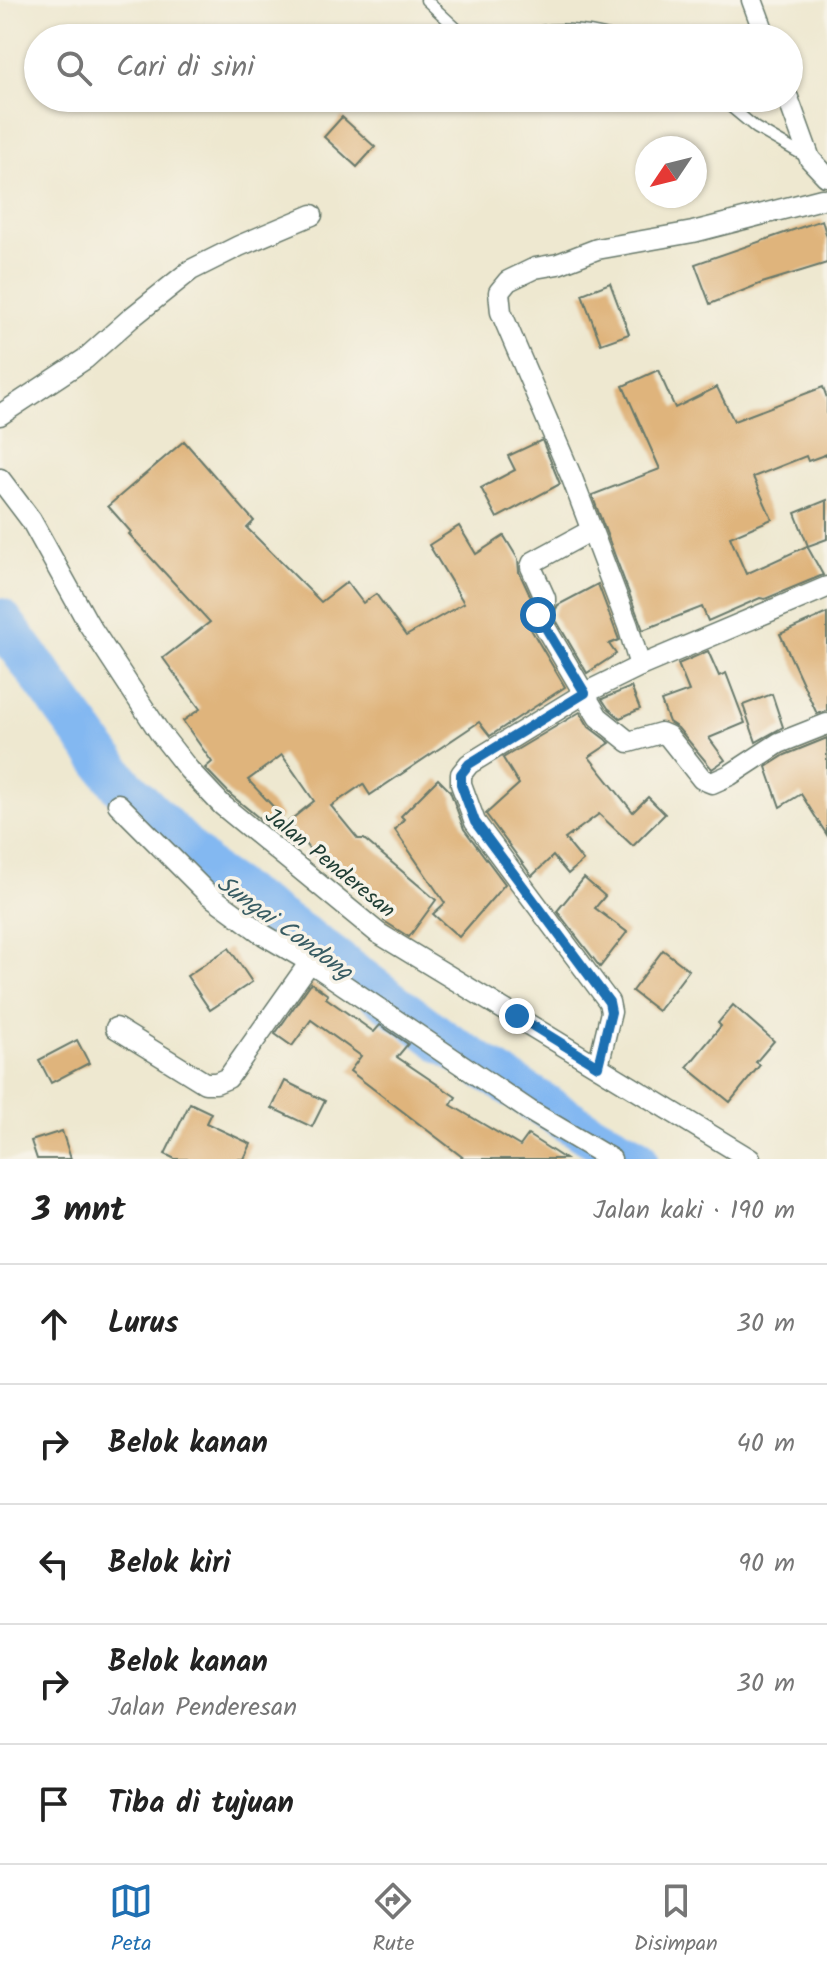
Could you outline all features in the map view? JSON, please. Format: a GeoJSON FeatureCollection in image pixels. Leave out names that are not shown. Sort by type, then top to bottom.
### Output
{"type":"FeatureCollection","features":[{"type":"Feature","properties":{"kind":"street"},"geometry":{"type":"LineString","coordinates":[[752,0],[761,24]]}},
{"type":"Feature","properties":{"kind":"street"},"geometry":{"type":"LineString","coordinates":[[640,666],[592,530],[501,312],[498,298],[503,286],[535,268],[558,264],[597,249],[693,232],[825,202],[821,186],[826,176],[810,159],[793,112]]}},
{"type":"Feature","properties":{"kind":"street"},"geometry":{"type":"LineString","coordinates":[[0,415],[85,359],[191,270],[312,215]]}},
{"type":"Feature","properties":{"kind":"street","name":"Jalan Penderesan"},"geometry":{"type":"LineString","coordinates":[[0,479],[31,520],[88,623],[160,733],[222,805],[378,933],[750,1159]]}},
{"type":"Feature","properties":{"kind":"street"},"geometry":{"type":"LineString","coordinates":[[592,530],[533,562],[531,567],[545,598],[538,615],[598,717],[629,742],[661,733],[668,736],[702,779],[712,783],[779,743],[827,724]]}},
{"type":"Feature","properties":{"kind":"street"},"geometry":{"type":"LineString","coordinates":[[598,1066],[611,1012],[609,1002],[475,822],[461,784],[461,774],[469,764],[585,693],[640,666],[827,587]]}},
{"type":"Feature","properties":{"kind":"street"},"geometry":{"type":"LineString","coordinates":[[118,804],[208,894],[264,935],[310,962],[530,1111],[611,1159]]}},
{"type":"Feature","properties":{"kind":"street"},"geometry":{"type":"LineString","coordinates":[[116,1028],[205,1083],[216,1083],[228,1078],[310,962]]}},
{"type":"Feature","properties":{"kind":"lane"},"geometry":{"type":"LineString","coordinates":[[426,0],[452,24]]}},
{"type":"Feature","properties":{"kind":"lane"},"geometry":{"type":"LineString","coordinates":[[737,112],[756,128],[810,159]]}},
{"type":"Feature","properties":{"kind":"building"},"geometry":{"type":"Polygon","coordinates":[[[342,117],[375,147],[357,167],[324,137],[342,117]]]}},
{"type":"Feature","properties":{"kind":"building"},"geometry":{"type":"Polygon","coordinates":[[[822,220],[827,237],[827,263],[762,283],[710,304],[695,264],[822,220]]]}},
{"type":"Feature","properties":{"kind":"building"},"geometry":{"type":"Polygon","coordinates":[[[610,283],[629,334],[601,344],[582,294],[610,283]]]}},
{"type":"Feature","properties":{"kind":"building"},"geometry":{"type":"Polygon","coordinates":[[[658,370],[675,408],[717,387],[734,421],[823,387],[827,398],[827,454],[808,461],[806,456],[753,477],[772,519],[730,537],[746,574],[807,546],[823,575],[708,621],[702,607],[643,630],[592,495],[660,469],[623,386],[658,370]]]}},
{"type":"Feature","properties":{"kind":"building"},"geometry":{"type":"Polygon","coordinates":[[[542,440],[560,484],[497,518],[481,488],[515,470],[508,456],[542,440]]]}},
{"type":"Feature","properties":{"kind":"building"},"geometry":{"type":"Polygon","coordinates":[[[184,441],[254,521],[247,528],[321,602],[347,582],[363,603],[376,594],[406,636],[464,603],[429,545],[459,526],[476,554],[504,536],[518,559],[519,572],[532,600],[525,614],[526,621],[565,687],[490,736],[479,722],[370,795],[363,784],[331,806],[358,839],[364,839],[436,900],[409,937],[384,921],[388,914],[313,854],[288,822],[314,801],[282,755],[248,780],[282,816],[270,827],[231,795],[205,768],[212,762],[183,721],[200,709],[163,658],[210,622],[129,534],[131,532],[108,506],[184,441]]]}},
{"type":"Feature","properties":{"kind":"building"},"geometry":{"type":"Polygon","coordinates":[[[827,500],[827,539],[808,546],[795,513],[827,500]]]}},
{"type":"Feature","properties":{"kind":"building"},"geometry":{"type":"Polygon","coordinates":[[[598,584],[619,640],[609,644],[616,654],[587,673],[553,615],[558,605],[598,584]]]}},
{"type":"Feature","properties":{"kind":"building"},"geometry":{"type":"Polygon","coordinates":[[[827,613],[827,711],[817,714],[780,634],[827,613]]]}},
{"type":"Feature","properties":{"kind":"building"},"geometry":{"type":"Polygon","coordinates":[[[708,651],[719,676],[726,673],[745,723],[709,738],[725,760],[712,769],[678,728],[669,722],[661,701],[689,691],[678,664],[708,651]]]}},
{"type":"Feature","properties":{"kind":"building"},"geometry":{"type":"Polygon","coordinates":[[[631,687],[640,709],[620,718],[602,699],[631,687]]]}},
{"type":"Feature","properties":{"kind":"building"},"geometry":{"type":"Polygon","coordinates":[[[772,694],[783,727],[756,742],[743,705],[772,694]]]}},
{"type":"Feature","properties":{"kind":"building"},"geometry":{"type":"Polygon","coordinates":[[[580,712],[589,727],[610,743],[589,757],[633,812],[648,797],[665,814],[633,846],[599,814],[565,839],[583,861],[568,874],[553,856],[532,876],[486,814],[519,784],[503,758],[580,712]]]}},
{"type":"Feature","properties":{"kind":"building"},"geometry":{"type":"Polygon","coordinates":[[[827,738],[827,835],[801,794],[780,807],[766,767],[785,755],[827,738]]]}},
{"type":"Feature","properties":{"kind":"building"},"geometry":{"type":"Polygon","coordinates":[[[438,779],[450,791],[464,829],[505,884],[459,937],[433,914],[445,903],[395,830],[404,819],[401,816],[438,779]]]}},
{"type":"Feature","properties":{"kind":"building"},"geometry":{"type":"Polygon","coordinates":[[[584,878],[605,896],[595,908],[627,932],[600,967],[557,911],[584,878]]]}},
{"type":"Feature","properties":{"kind":"building"},"geometry":{"type":"Polygon","coordinates":[[[229,948],[252,982],[210,1010],[187,976],[229,948]]]}},
{"type":"Feature","properties":{"kind":"building"},"geometry":{"type":"Polygon","coordinates":[[[663,950],[689,970],[658,1011],[632,991],[663,950]]]}},
{"type":"Feature","properties":{"kind":"building"},"geometry":{"type":"Polygon","coordinates":[[[311,983],[328,995],[326,998],[374,1032],[380,1025],[408,1044],[397,1057],[456,1097],[451,1105],[520,1146],[528,1135],[565,1159],[465,1159],[350,1071],[361,1056],[311,1020],[292,1046],[275,1034],[311,983]]]}},
{"type":"Feature","properties":{"kind":"building"},"geometry":{"type":"Polygon","coordinates":[[[733,1005],[774,1041],[756,1062],[760,1065],[730,1102],[687,1067],[721,1026],[718,1023],[733,1005]]]}},
{"type":"Feature","properties":{"kind":"building"},"geometry":{"type":"Polygon","coordinates":[[[77,1040],[89,1063],[51,1083],[39,1060],[77,1040]]]}},
{"type":"Feature","properties":{"kind":"building"},"geometry":{"type":"Polygon","coordinates":[[[285,1081],[325,1101],[312,1127],[272,1108],[285,1081]]]}},
{"type":"Feature","properties":{"kind":"building"},"geometry":{"type":"Polygon","coordinates":[[[190,1103],[211,1113],[206,1123],[251,1144],[244,1159],[175,1159],[165,1154],[190,1103]]]}},
{"type":"Feature","properties":{"kind":"building"},"geometry":{"type":"Polygon","coordinates":[[[62,1131],[71,1159],[37,1159],[31,1141],[62,1131]]]}},
{"type":"Feature","properties":{"kind":"waterway","name":"Sungai Condong"},"geometry":{"type":"LineString","coordinates":[[0,620],[121,784],[213,876],[308,940],[443,1041],[583,1130],[636,1159]]}},
{"type":"Feature","properties":{"kind":"route"},"geometry":{"type":"LineString","coordinates":[[517,1016],[598,1066],[611,1012],[609,1002],[475,822],[461,784],[461,774],[469,764],[585,693],[538,615]]}}]}
